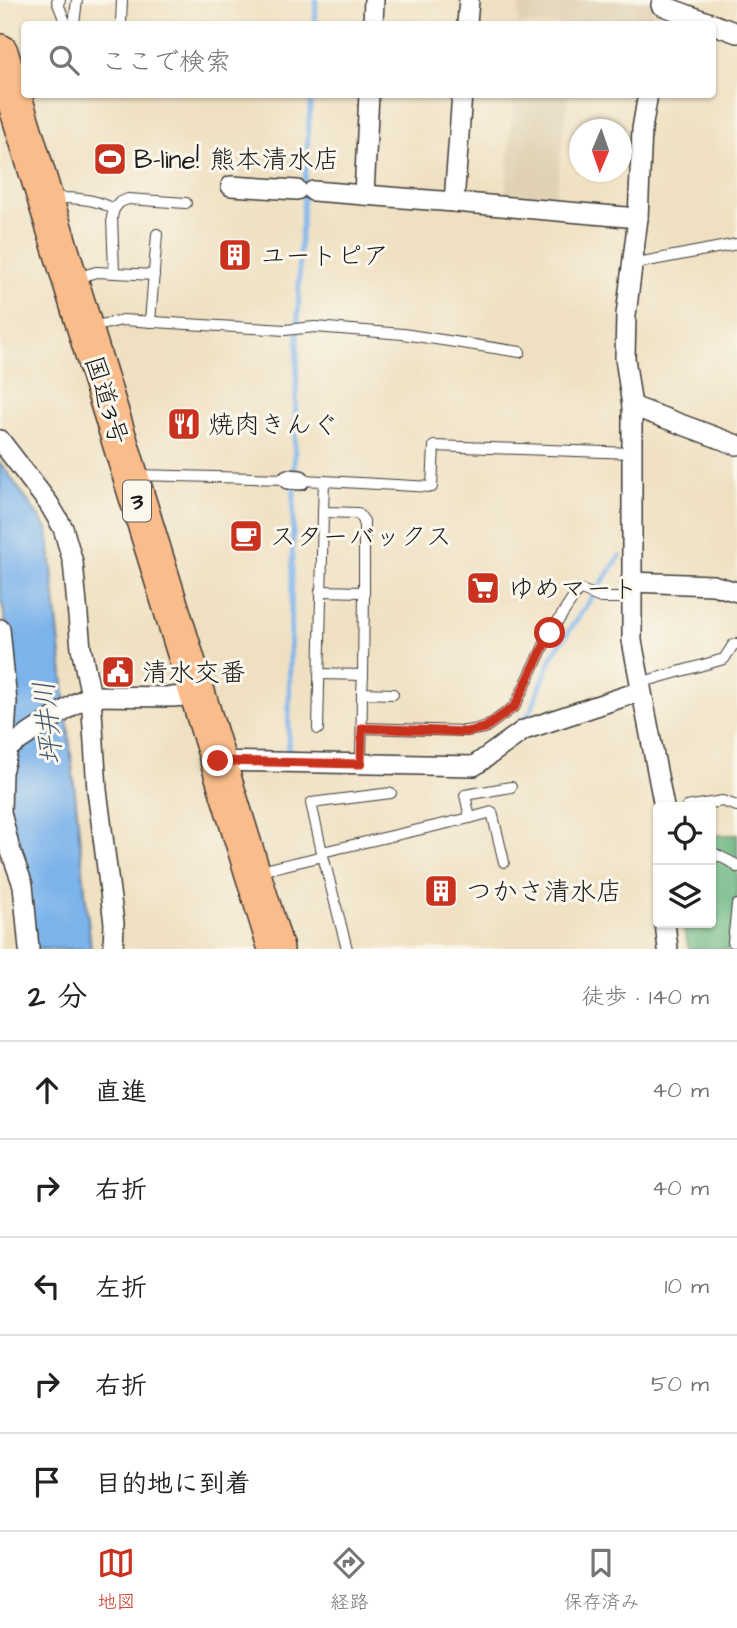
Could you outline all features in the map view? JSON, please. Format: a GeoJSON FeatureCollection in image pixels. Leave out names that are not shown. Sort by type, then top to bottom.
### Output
{"type":"FeatureCollection","features":[{"type":"Feature","properties":{"kind":"highway","name":"国道3号"},"geometry":{"type":"LineString","coordinates":[[8,69],[44,198],[276,949]]}},
{"type":"Feature","properties":{"kind":"street"},"geometry":{"type":"LineString","coordinates":[[373,21],[374,0]]}},
{"type":"Feature","properties":{"kind":"street"},"geometry":{"type":"LineString","coordinates":[[467,21],[469,0]]}},
{"type":"Feature","properties":{"kind":"street"},"geometry":{"type":"LineString","coordinates":[[660,10],[697,21]]}},
{"type":"Feature","properties":{"kind":"street"},"geometry":{"type":"LineString","coordinates":[[716,27],[737,33]]}},
{"type":"Feature","properties":{"kind":"street"},"geometry":{"type":"LineString","coordinates":[[364,195],[369,98]]}},
{"type":"Feature","properties":{"kind":"street"},"geometry":{"type":"LineString","coordinates":[[454,202],[462,98]]}},
{"type":"Feature","properties":{"kind":"street"},"geometry":{"type":"LineString","coordinates":[[647,98],[642,129],[638,218],[626,315],[625,358],[632,407],[632,641],[663,802]]}},
{"type":"Feature","properties":{"kind":"street"},"geometry":{"type":"LineString","coordinates":[[231,186],[638,218]]}},
{"type":"Feature","properties":{"kind":"street"},"geometry":{"type":"LineString","coordinates":[[632,407],[737,445]]}},
{"type":"Feature","properties":{"kind":"street"},"geometry":{"type":"LineString","coordinates":[[0,440],[49,504],[63,528],[73,562],[83,700],[114,923],[113,949]]}},
{"type":"Feature","properties":{"kind":"street"},"geometry":{"type":"LineString","coordinates":[[631,590],[713,585],[737,592]]}},
{"type":"Feature","properties":{"kind":"street"},"geometry":{"type":"LineString","coordinates":[[0,629],[7,702],[5,736],[13,744]]}},
{"type":"Feature","properties":{"kind":"street"},"geometry":{"type":"LineString","coordinates":[[218,761],[361,758],[474,766],[531,726],[640,687]]}},
{"type":"Feature","properties":{"kind":"street"},"geometry":{"type":"LineString","coordinates":[[29,949],[23,885],[9,846],[1,812],[2,772],[13,744],[83,700],[197,695]]}},
{"type":"Feature","properties":{"kind":"street"},"geometry":{"type":"LineString","coordinates":[[666,928],[668,949]]}},
{"type":"Feature","properties":{"kind":"lane"},"geometry":{"type":"LineString","coordinates":[[58,0],[65,21]]}},
{"type":"Feature","properties":{"kind":"lane"},"geometry":{"type":"LineString","coordinates":[[74,21],[77,0]]}},
{"type":"Feature","properties":{"kind":"lane"},"geometry":{"type":"LineString","coordinates":[[121,21],[122,0]]}},
{"type":"Feature","properties":{"kind":"lane"},"geometry":{"type":"LineString","coordinates":[[44,198],[81,198],[103,203],[114,209]]}},
{"type":"Feature","properties":{"kind":"lane"},"geometry":{"type":"LineString","coordinates":[[114,272],[112,217],[120,202],[128,199],[186,203]]}},
{"type":"Feature","properties":{"kind":"lane"},"geometry":{"type":"LineString","coordinates":[[150,322],[157,234]]}},
{"type":"Feature","properties":{"kind":"lane"},"geometry":{"type":"LineString","coordinates":[[631,264],[737,244]]}},
{"type":"Feature","properties":{"kind":"lane"},"geometry":{"type":"LineString","coordinates":[[70,280],[96,271],[154,275]]}},
{"type":"Feature","properties":{"kind":"lane"},"geometry":{"type":"LineString","coordinates":[[85,329],[122,320],[285,330],[315,327],[403,334],[520,352]]}},
{"type":"Feature","properties":{"kind":"lane"},"geometry":{"type":"LineString","coordinates":[[130,475],[432,487],[434,446],[632,453]]}},
{"type":"Feature","properties":{"kind":"lane"},"geometry":{"type":"LineString","coordinates":[[318,729],[324,481]]}},
{"type":"Feature","properties":{"kind":"lane"},"geometry":{"type":"LineString","coordinates":[[323,512],[358,513],[365,521],[361,758]]}},
{"type":"Feature","properties":{"kind":"lane"},"geometry":{"type":"LineString","coordinates":[[362,728],[466,732],[485,728],[515,706],[550,633],[579,589],[601,598],[631,590]]}},
{"type":"Feature","properties":{"kind":"lane"},"geometry":{"type":"LineString","coordinates":[[320,591],[364,592]]}},
{"type":"Feature","properties":{"kind":"lane"},"geometry":{"type":"LineString","coordinates":[[640,687],[724,659],[733,645],[737,644]]}},
{"type":"Feature","properties":{"kind":"lane"},"geometry":{"type":"LineString","coordinates":[[319,674],[363,675]]}},
{"type":"Feature","properties":{"kind":"lane"},"geometry":{"type":"LineString","coordinates":[[362,693],[393,694]]}},
{"type":"Feature","properties":{"kind":"lane"},"geometry":{"type":"LineString","coordinates":[[470,818],[465,795],[511,787]]}},
{"type":"Feature","properties":{"kind":"lane"},"geometry":{"type":"LineString","coordinates":[[347,949],[311,803],[391,793]]}},
{"type":"Feature","properties":{"kind":"lane"},"geometry":{"type":"LineString","coordinates":[[716,803],[737,806]]}},
{"type":"Feature","properties":{"kind":"lane"},"geometry":{"type":"LineString","coordinates":[[253,873],[492,812],[504,862]]}},
{"type":"Feature","properties":{"kind":"lane"},"geometry":{"type":"LineString","coordinates":[[716,854],[737,867]]}},
{"type":"Feature","properties":{"kind":"lane"},"geometry":{"type":"LineString","coordinates":[[733,942],[737,905]]}},
{"type":"Feature","properties":{"kind":"shaded area"},"geometry":{"type":"Polygon","coordinates":[[[519,0],[653,0],[651,21],[518,21],[519,0]]]}},
{"type":"Feature","properties":{"kind":"shaded area"},"geometry":{"type":"Polygon","coordinates":[[[514,98],[568,98],[555,203],[505,199],[514,98]]]}},
{"type":"Feature","properties":{"kind":"green space"},"geometry":{"type":"Polygon","coordinates":[[[716,835],[737,835],[737,949],[689,949],[683,928],[716,928],[716,835]]]}},
{"type":"Feature","properties":{"kind":"water","name":"坪井川"},"geometry":{"type":"Polygon","coordinates":[[[0,462],[48,530],[91,949],[35,949],[7,805],[8,638],[0,591],[0,462]]]}},
{"type":"Feature","properties":{"kind":"waterway"},"geometry":{"type":"LineString","coordinates":[[315,21],[316,0]]}},
{"type":"Feature","properties":{"kind":"waterway"},"geometry":{"type":"LineString","coordinates":[[294,474],[300,247],[311,98]]}},
{"type":"Feature","properties":{"kind":"waterway"},"geometry":{"type":"LineString","coordinates":[[294,484],[288,751],[301,754]]}},
{"type":"Feature","properties":{"kind":"waterway"},"geometry":{"type":"LineString","coordinates":[[517,724],[529,715],[553,654],[620,556]]}},
{"type":"Feature","properties":{"kind":"place","name":"B-line! 熊本清水店"},"geometry":{"type":"Point","coordinates":[110,159]}},
{"type":"Feature","properties":{"kind":"place","name":"ユートピア"},"geometry":{"type":"Point","coordinates":[235,255]}},
{"type":"Feature","properties":{"kind":"place","name":"焼肉きんぐ"},"geometry":{"type":"Point","coordinates":[184,424]}},
{"type":"Feature","properties":{"kind":"place","name":"スターバックス"},"geometry":{"type":"Point","coordinates":[246,536]}},
{"type":"Feature","properties":{"kind":"place","name":"ゆめマート"},"geometry":{"type":"Point","coordinates":[483,588]}},
{"type":"Feature","properties":{"kind":"place","name":"清水交番"},"geometry":{"type":"Point","coordinates":[118,672]}},
{"type":"Feature","properties":{"kind":"place","name":"つかさ清水店"},"geometry":{"type":"Point","coordinates":[441,891]}},
{"type":"Feature","properties":{"kind":"route"},"geometry":{"type":"LineString","coordinates":[[218,761],[361,764],[362,728],[466,732],[485,728],[515,706],[550,633]]}}]}
